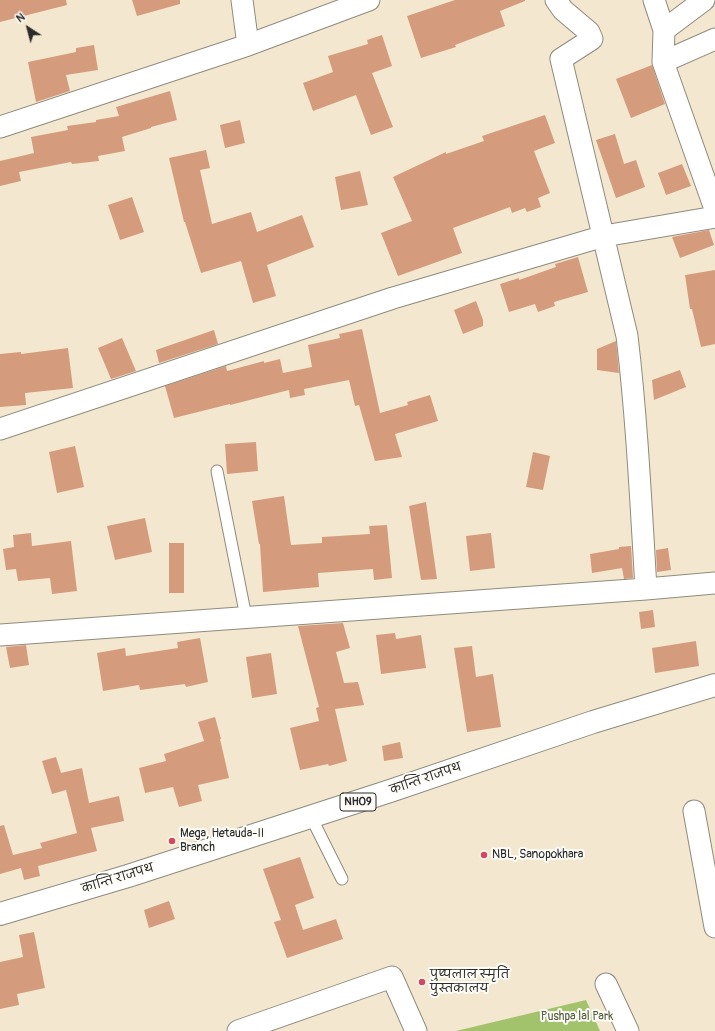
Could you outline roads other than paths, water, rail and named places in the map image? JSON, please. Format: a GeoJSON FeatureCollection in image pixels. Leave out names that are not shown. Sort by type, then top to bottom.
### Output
{"type":"FeatureCollection","features":[{"type":"Feature","properties":{"kind":"main road","name":"कान्ति राजपथ"},"geometry":{"type":"LineString","coordinates":[[0,914],[128,876],[311,817],[593,722],[715,685]]}},
{"type":"Feature","properties":{"kind":"street"},"geometry":{"type":"LineString","coordinates":[[242,0],[248,45]]}},
{"type":"Feature","properties":{"kind":"street"},"geometry":{"type":"LineString","coordinates":[[0,127],[248,45],[369,0]]}},
{"type":"Feature","properties":{"kind":"street"},"geometry":{"type":"LineString","coordinates":[[556,0],[563,10],[589,32],[592,39],[561,60],[627,336],[632,375],[646,589]]}},
{"type":"Feature","properties":{"kind":"street"},"geometry":{"type":"LineString","coordinates":[[654,0],[664,30],[663,62],[715,209]]}},
{"type":"Feature","properties":{"kind":"street"},"geometry":{"type":"LineString","coordinates":[[664,30],[704,0]]}},
{"type":"Feature","properties":{"kind":"street"},"geometry":{"type":"LineString","coordinates":[[663,62],[715,39]]}},
{"type":"Feature","properties":{"kind":"street"},"geometry":{"type":"LineString","coordinates":[[0,429],[385,300],[604,236],[715,217]]}},
{"type":"Feature","properties":{"kind":"street"},"geometry":{"type":"LineString","coordinates":[[0,635],[715,583]]}},
{"type":"Feature","properties":{"kind":"street"},"geometry":{"type":"LineString","coordinates":[[694,811],[715,927]]}},
{"type":"Feature","properties":{"kind":"street"},"geometry":{"type":"LineString","coordinates":[[238,1031],[392,977],[416,1031]]}},
{"type":"Feature","properties":{"kind":"street"},"geometry":{"type":"LineString","coordinates":[[606,984],[628,1031]]}},
{"type":"Feature","properties":{"kind":"lane"},"geometry":{"type":"LineString","coordinates":[[217,471],[246,617]]}},
{"type":"Feature","properties":{"kind":"lane"},"geometry":{"type":"LineString","coordinates":[[311,817],[342,879]]}},
{"type":"Feature","properties":{"kind":"place","name":"Mega, Hetauda-II Branch"},"geometry":{"type":"Point","coordinates":[172,841]}},
{"type":"Feature","properties":{"kind":"place","name":"NBL, Sanopokhara"},"geometry":{"type":"Point","coordinates":[484,855]}},
{"type":"Feature","properties":{"kind":"place","name":"पुष्पलाल स्मृति पुस्तकालय"},"geometry":{"type":"Point","coordinates":[422,982]}},
{"type":"Feature","properties":{"kind":"park label","name":"Pushpa lal Park"},"geometry":{"type":"Point","coordinates":[577,1017]}}]}
